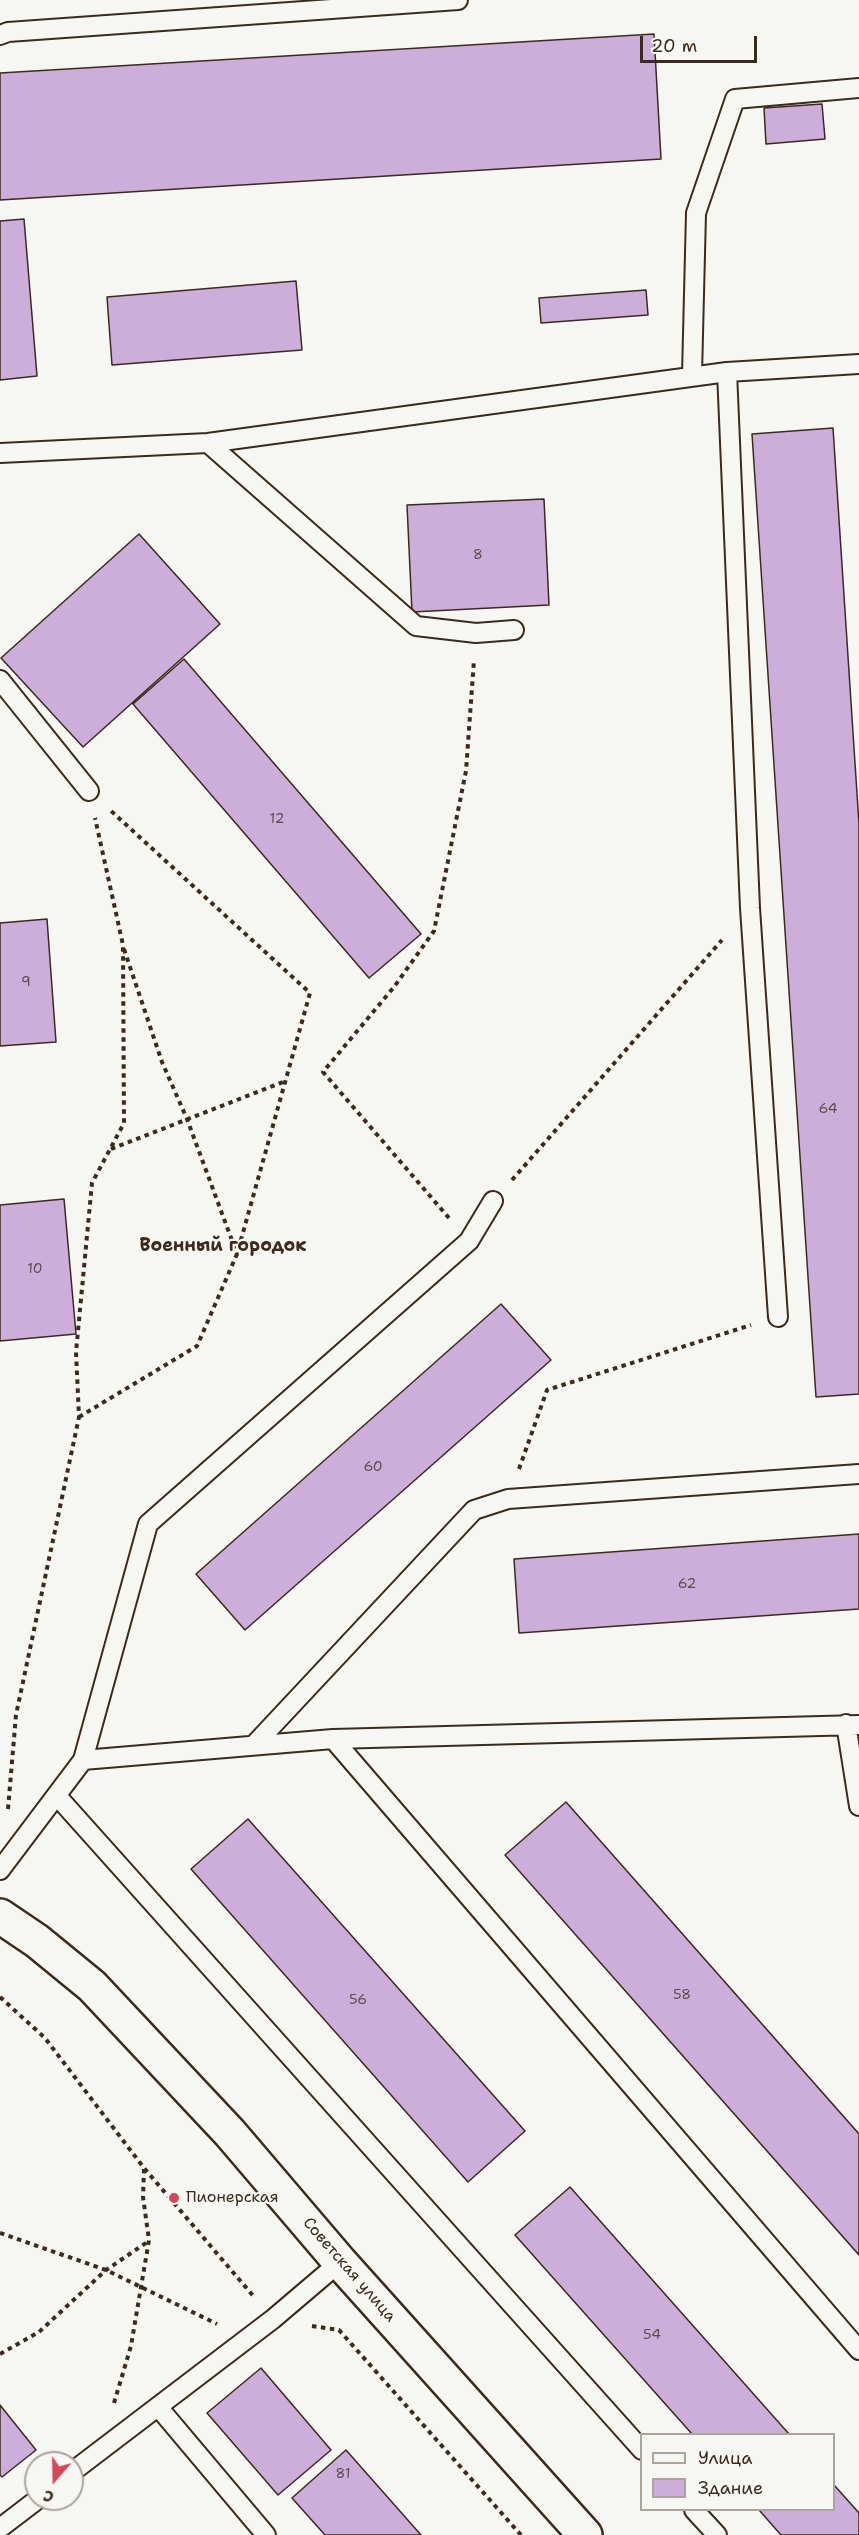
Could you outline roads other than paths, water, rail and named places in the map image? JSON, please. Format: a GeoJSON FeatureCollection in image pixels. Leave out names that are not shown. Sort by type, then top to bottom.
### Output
{"type":"FeatureCollection","features":[{"type":"Feature","properties":{"kind":"street","name":"Советская улица"},"geometry":{"type":"LineString","coordinates":[[0,1916],[37,1941],[92,1986],[230,2133],[340,2262],[585,2535]]}},
{"type":"Feature","properties":{"kind":"lane"},"geometry":{"type":"LineString","coordinates":[[0,35],[8,32],[458,0]]}},
{"type":"Feature","properties":{"kind":"lane"},"geometry":{"type":"LineString","coordinates":[[692,375],[696,213],[735,99],[859,88]]}},
{"type":"Feature","properties":{"kind":"lane"},"geometry":{"type":"LineString","coordinates":[[0,453],[208,443],[692,375],[859,364]]}},
{"type":"Feature","properties":{"kind":"lane"},"geometry":{"type":"LineString","coordinates":[[727,372],[750,908],[778,1317]]}},
{"type":"Feature","properties":{"kind":"lane"},"geometry":{"type":"LineString","coordinates":[[208,443],[416,626],[476,633],[514,630]]}},
{"type":"Feature","properties":{"kind":"lane"},"geometry":{"type":"LineString","coordinates":[[0,680],[89,791]]}},
{"type":"Feature","properties":{"kind":"lane"},"geometry":{"type":"LineString","coordinates":[[2,1867],[83,1760],[148,1524],[469,1241],[493,1201]]}},
{"type":"Feature","properties":{"kind":"lane"},"geometry":{"type":"LineString","coordinates":[[255,1744],[474,1510],[508,1498],[859,1474]]}},
{"type":"Feature","properties":{"kind":"lane"},"geometry":{"type":"LineString","coordinates":[[83,1760],[333,1739],[853,1724],[859,1806]]}},
{"type":"Feature","properties":{"kind":"lane"},"geometry":{"type":"LineString","coordinates":[[333,1739],[859,2350]]}},
{"type":"Feature","properties":{"kind":"lane"},"geometry":{"type":"LineString","coordinates":[[57,1796],[640,2448]]}},
{"type":"Feature","properties":{"kind":"lane"},"geometry":{"type":"LineString","coordinates":[[84,2462],[159,2408],[273,2319],[340,2262]]}},
{"type":"Feature","properties":{"kind":"lane"},"geometry":{"type":"LineString","coordinates":[[159,2408],[266,2535]]}},
{"type":"Feature","properties":{"kind":"lane"},"geometry":{"type":"LineString","coordinates":[[0,2529],[24,2510]]}},
{"type":"Feature","properties":{"kind":"lane"},"geometry":{"type":"LineString","coordinates":[[695,2511],[717,2535]]}},
{"type":"Feature","properties":{"kind":"place","name":"Пионерская"},"geometry":{"type":"Point","coordinates":[174,2198]}},
{"type":"Feature","properties":{"kind":"district","name":"Военный городок"},"geometry":{"type":"Point","coordinates":[223,1246]}}]}
